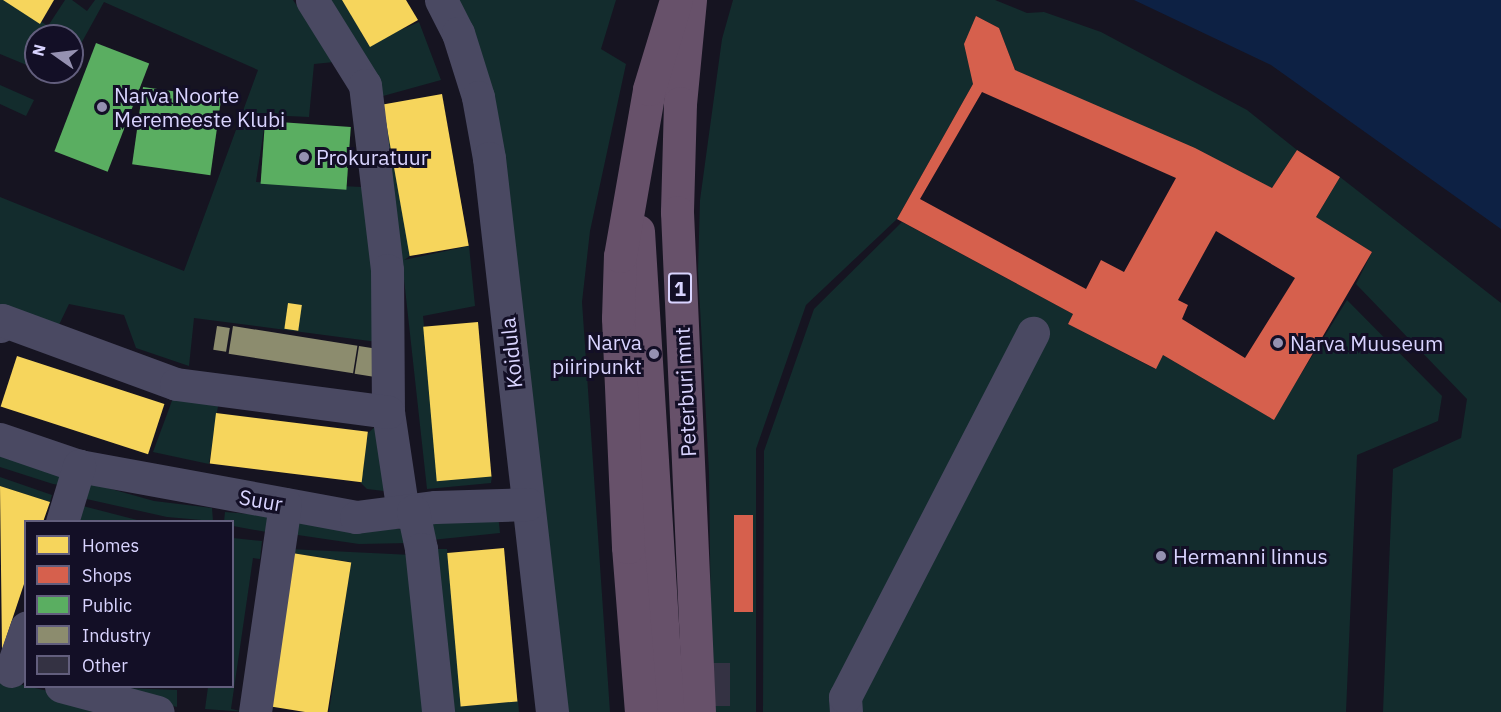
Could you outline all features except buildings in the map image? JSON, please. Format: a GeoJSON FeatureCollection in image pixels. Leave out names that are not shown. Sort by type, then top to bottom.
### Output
{"type":"FeatureCollection","features":[{"type":"Feature","properties":{"kind":"highway","name":"Peterburi mnt"},"geometry":{"type":"LineString","coordinates":[[641,712],[628,547],[618,318],[620,256],[629,188],[649,90],[676,0]]}},
{"type":"Feature","properties":{"kind":"highway","name":"Peterburi mnt"},"geometry":{"type":"LineString","coordinates":[[690,0],[680,103],[677,212],[699,712]]}},
{"type":"Feature","properties":{"kind":"highway","name":"Peterburi mnt"},"geometry":{"type":"LineString","coordinates":[[629,188],[643,283],[654,537],[667,712]]}},
{"type":"Feature","properties":{"kind":"street"},"geometry":{"type":"LineString","coordinates":[[312,0],[365,85],[387,270],[388,412],[408,511],[438,712]]}},
{"type":"Feature","properties":{"kind":"street","name":"Koidula"},"geometry":{"type":"LineString","coordinates":[[441,0],[458,33],[478,97],[489,158],[552,712]]}},
{"type":"Feature","properties":{"kind":"street"},"geometry":{"type":"LineString","coordinates":[[0,326],[2,320],[176,384],[388,412]]}},
{"type":"Feature","properties":{"kind":"street"},"geometry":{"type":"LineString","coordinates":[[846,712],[845,698],[1033,333]]}},
{"type":"Feature","properties":{"kind":"street","name":"Suur"},"geometry":{"type":"LineString","coordinates":[[0,439],[80,466],[356,517],[408,511],[528,504]]}},
{"type":"Feature","properties":{"kind":"street"},"geometry":{"type":"LineString","coordinates":[[63,520],[80,466]]}},
{"type":"Feature","properties":{"kind":"street"},"geometry":{"type":"LineString","coordinates":[[255,712],[285,504]]}},
{"type":"Feature","properties":{"kind":"street"},"geometry":{"type":"LineString","coordinates":[[12,672],[24,634]]}},
{"type":"Feature","properties":{"kind":"street"},"geometry":{"type":"LineString","coordinates":[[65,688],[158,712]]}},
{"type":"Feature","properties":{"kind":"green space"},"geometry":{"type":"Polygon","coordinates":[[[0,0],[8,0],[45,24],[24,24],[24,64],[0,54],[0,0]]]}},
{"type":"Feature","properties":{"kind":"green space"},"geometry":{"type":"Polygon","coordinates":[[[65,0],[72,0],[87,11],[95,0],[293,0],[334,62],[314,64],[309,117],[266,115],[256,182],[362,187],[385,343],[194,318],[189,366],[136,348],[124,315],[69,304],[57,329],[0,315],[0,197],[184,271],[258,70],[104,2],[84,38],[84,24],[49,24],[65,0]]]}},
{"type":"Feature","properties":{"kind":"green space"},"geometry":{"type":"Polygon","coordinates":[[[320,0],[343,0],[368,44],[419,22],[441,80],[383,96],[410,256],[404,260],[469,246],[475,306],[423,316],[439,480],[492,476],[491,483],[427,489],[402,261],[367,80],[320,0]]]}},
{"type":"Feature","properties":{"kind":"green space"},"geometry":{"type":"Polygon","coordinates":[[[450,0],[616,0],[601,49],[626,64],[590,231],[582,302],[610,712],[568,712],[493,120],[450,0]]]}},
{"type":"Feature","properties":{"kind":"green space"},"geometry":{"type":"Polygon","coordinates":[[[733,0],[995,0],[1027,13],[1044,12],[1101,32],[1247,110],[1297,150],[1272,188],[1015,70],[999,28],[976,16],[973,84],[897,219],[806,305],[756,449],[756,712],[712,712],[709,472],[698,271],[700,200],[722,39],[733,0]]]}},
{"type":"Feature","properties":{"kind":"green space"},"geometry":{"type":"Polygon","coordinates":[[[0,85],[34,100],[26,116],[0,104],[0,85]]]}},
{"type":"Feature","properties":{"kind":"green space"},"geometry":{"type":"Polygon","coordinates":[[[1340,177],[1501,303],[1501,712],[1383,712],[1393,469],[1461,438],[1467,399],[1356,284],[1372,252],[1316,217],[1340,177]]]}},
{"type":"Feature","properties":{"kind":"green space"},"geometry":{"type":"Polygon","coordinates":[[[902,222],[1073,314],[1068,324],[1155,369],[1163,355],[1273,419],[1347,300],[1442,396],[1438,421],[1357,455],[1346,712],[763,712],[764,451],[814,309],[902,222]]]}},
{"type":"Feature","properties":{"kind":"green space"},"geometry":{"type":"Polygon","coordinates":[[[173,398],[218,406],[209,464],[153,452],[173,398]]]}},
{"type":"Feature","properties":{"kind":"green space"},"geometry":{"type":"Polygon","coordinates":[[[376,426],[384,491],[367,489],[361,483],[368,433],[376,426]]]}},
{"type":"Feature","properties":{"kind":"green space"},"geometry":{"type":"Polygon","coordinates":[[[0,455],[64,475],[60,485],[0,467],[0,455]]]}},
{"type":"Feature","properties":{"kind":"green space"},"geometry":{"type":"Polygon","coordinates":[[[0,477],[52,495],[50,502],[0,486],[0,477]]]}},
{"type":"Feature","properties":{"kind":"green space"},"geometry":{"type":"Polygon","coordinates":[[[86,482],[154,501],[212,508],[213,520],[167,517],[82,498],[86,482]]]}},
{"type":"Feature","properties":{"kind":"green space"},"geometry":{"type":"Polygon","coordinates":[[[79,505],[137,520],[74,520],[79,505]]]}},
{"type":"Feature","properties":{"kind":"green space"},"geometry":{"type":"Polygon","coordinates":[[[225,512],[273,516],[272,533],[234,526],[234,520],[224,520],[225,512]]]}},
{"type":"Feature","properties":{"kind":"green space"},"geometry":{"type":"Polygon","coordinates":[[[498,514],[500,533],[431,540],[429,521],[498,514]]]}},
{"type":"Feature","properties":{"kind":"green space"},"geometry":{"type":"Polygon","coordinates":[[[295,520],[409,530],[409,543],[359,544],[291,534],[295,520]]]}},
{"type":"Feature","properties":{"kind":"green space"},"geometry":{"type":"Polygon","coordinates":[[[234,538],[262,541],[260,559],[253,558],[231,709],[246,712],[205,709],[208,688],[234,688],[234,538]]]}},
{"type":"Feature","properties":{"kind":"green space"},"geometry":{"type":"Polygon","coordinates":[[[289,549],[412,555],[431,712],[329,712],[351,562],[292,553],[289,549]]]}},
{"type":"Feature","properties":{"kind":"green space"},"geometry":{"type":"Polygon","coordinates":[[[433,549],[447,549],[465,706],[518,701],[519,712],[451,712],[433,549]]]}},
{"type":"Feature","properties":{"kind":"green space"},"geometry":{"type":"Polygon","coordinates":[[[0,678],[24,685],[24,688],[35,688],[140,712],[0,712],[0,678]]]}},
{"type":"Feature","properties":{"kind":"green space"},"geometry":{"type":"Polygon","coordinates":[[[101,688],[177,690],[177,707],[101,688]]]}},
{"type":"Feature","properties":{"kind":"water"},"geometry":{"type":"Polygon","coordinates":[[[1134,0],[1501,0],[1501,229],[1271,65],[1134,0]]]}},
{"type":"Feature","properties":{"kind":"place","name":"Narva Noorte Meremeeste Klubi"},"geometry":{"type":"Point","coordinates":[102,107]}},
{"type":"Feature","properties":{"kind":"place","name":"Prokuratuur"},"geometry":{"type":"Point","coordinates":[304,157]}},
{"type":"Feature","properties":{"kind":"place","name":"Narva Muuseum"},"geometry":{"type":"Point","coordinates":[1278,343]}},
{"type":"Feature","properties":{"kind":"place","name":"Narva piiripunkt"},"geometry":{"type":"Point","coordinates":[654,354]}},
{"type":"Feature","properties":{"kind":"place","name":"Hermanni linnus"},"geometry":{"type":"Point","coordinates":[1161,556]}}]}
